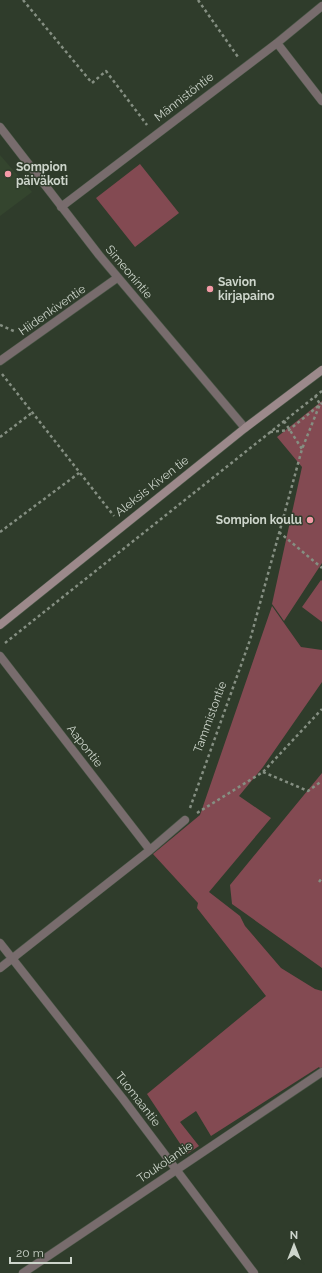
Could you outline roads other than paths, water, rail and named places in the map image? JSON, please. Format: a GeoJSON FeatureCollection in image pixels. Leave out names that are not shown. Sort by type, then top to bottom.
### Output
{"type":"FeatureCollection","features":[{"type":"Feature","properties":{"kind":"street","name":"Männistöntie"},"geometry":{"type":"LineString","coordinates":[[61,207],[244,66],[277,43],[322,6]]}},
{"type":"Feature","properties":{"kind":"street"},"geometry":{"type":"LineString","coordinates":[[277,43],[322,101]]}},
{"type":"Feature","properties":{"kind":"street","name":"Simeonintie"},"geometry":{"type":"LineString","coordinates":[[0,127],[117,278],[245,428]]}},
{"type":"Feature","properties":{"kind":"street","name":"Hiidenkiventie"},"geometry":{"type":"LineString","coordinates":[[0,361],[117,278]]}},
{"type":"Feature","properties":{"kind":"street","name":"Aleksis Kiven tie"},"geometry":{"type":"LineString","coordinates":[[0,625],[121,526],[245,428],[322,370]]}},
{"type":"Feature","properties":{"kind":"street","name":"Aapontie"},"geometry":{"type":"LineString","coordinates":[[0,656],[150,850]]}},
{"type":"Feature","properties":{"kind":"street"},"geometry":{"type":"LineString","coordinates":[[0,968],[150,850],[185,820]]}},
{"type":"Feature","properties":{"kind":"street","name":"Tuomaantie"},"geometry":{"type":"LineString","coordinates":[[0,942],[176,1169],[254,1273]]}},
{"type":"Feature","properties":{"kind":"street","name":"Toukolantie"},"geometry":{"type":"LineString","coordinates":[[23,1273],[322,1072]]}},
{"type":"Feature","properties":{"kind":"place","name":"Sompion päiväkoti"},"geometry":{"type":"Point","coordinates":[8,174]}},
{"type":"Feature","properties":{"kind":"place","name":"Savion kirjapaino"},"geometry":{"type":"Point","coordinates":[210,289]}},
{"type":"Feature","properties":{"kind":"place","name":"Sompion koulu"},"geometry":{"type":"Point","coordinates":[310,520]}}]}
